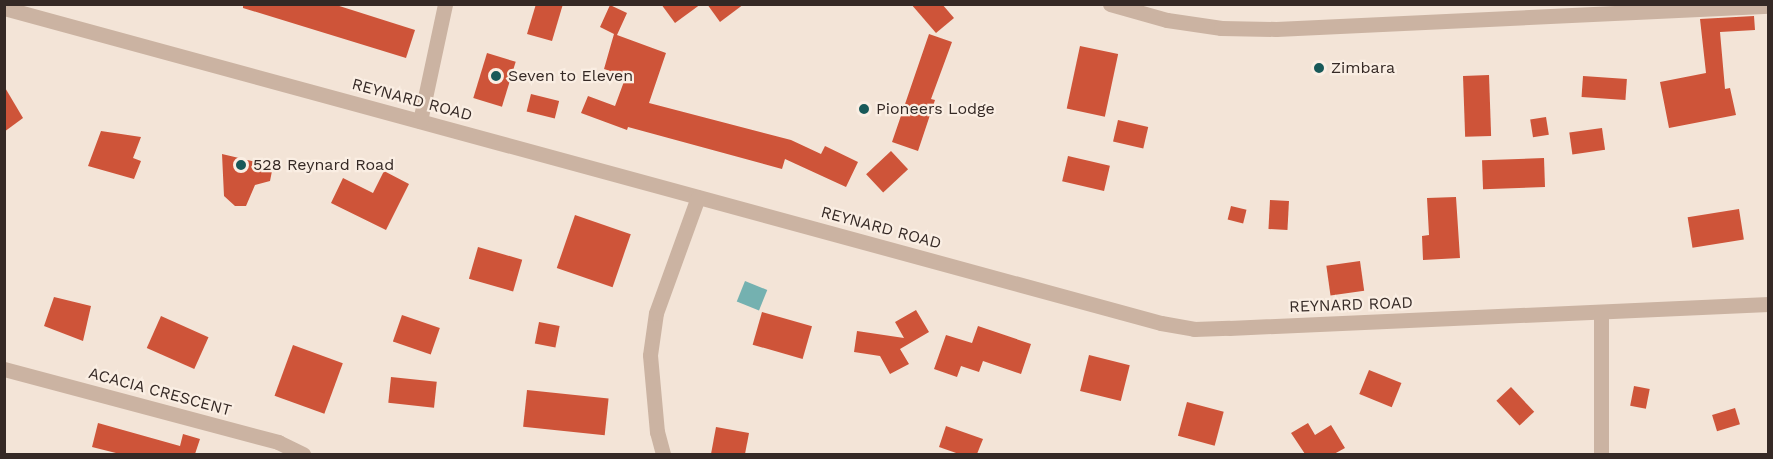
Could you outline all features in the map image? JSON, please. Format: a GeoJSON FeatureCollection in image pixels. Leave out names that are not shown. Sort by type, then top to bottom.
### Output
{"type":"FeatureCollection","features":[{"type":"Feature","properties":{"kind":"street"},"geometry":{"type":"LineString","coordinates":[[420,121],[445,4]]}},
{"type":"Feature","properties":{"kind":"street"},"geometry":{"type":"LineString","coordinates":[[1110,4],[1167,20],[1221,28],[1495,11],[1768,6]]}},
{"type":"Feature","properties":{"kind":"street","name":"REYNARD ROAD"},"geometry":{"type":"LineString","coordinates":[[4,8],[1161,323],[1194,329],[1768,304]]}},
{"type":"Feature","properties":{"kind":"street"},"geometry":{"type":"LineString","coordinates":[[663,454],[657,432],[650,355],[656,313],[698,197]]}},
{"type":"Feature","properties":{"kind":"street"},"geometry":{"type":"LineString","coordinates":[[1601,313],[1601,454]]}},
{"type":"Feature","properties":{"kind":"street","name":"ACACIA CRESCENT"},"geometry":{"type":"LineString","coordinates":[[4,369],[278,442],[303,454]]}},
{"type":"Feature","properties":{"kind":"water"},"geometry":{"type":"Polygon","coordinates":[[[745,281],[767,290],[759,310],[737,301],[745,281]]]}},
{"type":"Feature","properties":{"kind":"building"},"geometry":{"type":"Polygon","coordinates":[[[243,4],[333,4],[415,30],[406,58],[243,8],[243,4]]]}},
{"type":"Feature","properties":{"kind":"building"},"geometry":{"type":"Polygon","coordinates":[[[536,4],[563,4],[552,41],[527,34],[536,4]]]}},
{"type":"Feature","properties":{"kind":"building"},"geometry":{"type":"Polygon","coordinates":[[[661,4],[701,4],[675,23],[661,4]]]}},
{"type":"Feature","properties":{"kind":"building"},"geometry":{"type":"Polygon","coordinates":[[[707,4],[744,4],[720,22],[707,4]]]}},
{"type":"Feature","properties":{"kind":"building"},"geometry":{"type":"Polygon","coordinates":[[[911,4],[942,4],[954,18],[936,33],[911,4]]]}},
{"type":"Feature","properties":{"kind":"building"},"geometry":{"type":"Polygon","coordinates":[[[610,5],[627,13],[617,35],[666,53],[649,103],[791,140],[821,154],[825,146],[858,162],[846,187],[785,159],[782,169],[628,127],[627,130],[581,113],[588,96],[615,106],[626,76],[604,69],[614,34],[600,27],[610,5]]]}},
{"type":"Feature","properties":{"kind":"building"},"geometry":{"type":"Polygon","coordinates":[[[1754,16],[1755,30],[1720,32],[1725,89],[1730,88],[1736,115],[1669,128],[1660,82],[1706,73],[1700,19],[1754,16]]]}},
{"type":"Feature","properties":{"kind":"building"},"geometry":{"type":"Polygon","coordinates":[[[929,34],[952,42],[931,99],[935,100],[918,151],[892,142],[929,34]]]}},
{"type":"Feature","properties":{"kind":"building"},"geometry":{"type":"Polygon","coordinates":[[[1080,46],[1118,54],[1105,117],[1067,109],[1080,46]]]}},
{"type":"Feature","properties":{"kind":"building"},"geometry":{"type":"Polygon","coordinates":[[[487,53],[516,62],[502,107],[473,98],[487,53]]]}},
{"type":"Feature","properties":{"kind":"building"},"geometry":{"type":"Polygon","coordinates":[[[1489,75],[1491,136],[1465,137],[1463,76],[1489,75]]]}},
{"type":"Feature","properties":{"kind":"building"},"geometry":{"type":"Polygon","coordinates":[[[1583,76],[1627,79],[1625,100],[1582,97],[1583,76]]]}},
{"type":"Feature","properties":{"kind":"building"},"geometry":{"type":"Polygon","coordinates":[[[4,86],[23,118],[4,132],[4,86]]]}},
{"type":"Feature","properties":{"kind":"building"},"geometry":{"type":"Polygon","coordinates":[[[531,94],[559,101],[555,118],[527,111],[531,94]]]}},
{"type":"Feature","properties":{"kind":"building"},"geometry":{"type":"Polygon","coordinates":[[[1546,117],[1549,135],[1533,137],[1530,120],[1546,117]]]}},
{"type":"Feature","properties":{"kind":"building"},"geometry":{"type":"Polygon","coordinates":[[[1118,120],[1148,127],[1143,148],[1113,141],[1118,120]]]}},
{"type":"Feature","properties":{"kind":"building"},"geometry":{"type":"Polygon","coordinates":[[[1602,128],[1605,150],[1572,154],[1569,133],[1602,128]]]}},
{"type":"Feature","properties":{"kind":"building"},"geometry":{"type":"Polygon","coordinates":[[[101,131],[141,137],[133,158],[141,161],[134,179],[88,166],[101,131]]]}},
{"type":"Feature","properties":{"kind":"building"},"geometry":{"type":"Polygon","coordinates":[[[891,151],[908,169],[883,192],[866,174],[891,151]]]}},
{"type":"Feature","properties":{"kind":"building"},"geometry":{"type":"Polygon","coordinates":[[[222,154],[273,166],[270,181],[255,185],[246,206],[235,206],[224,196],[222,154]]]}},
{"type":"Feature","properties":{"kind":"building"},"geometry":{"type":"Polygon","coordinates":[[[1068,156],[1110,166],[1104,191],[1062,181],[1068,156]]]}},
{"type":"Feature","properties":{"kind":"building"},"geometry":{"type":"Polygon","coordinates":[[[1544,158],[1545,187],[1483,189],[1482,160],[1544,158]]]}},
{"type":"Feature","properties":{"kind":"building"},"geometry":{"type":"Polygon","coordinates":[[[384,171],[409,184],[386,230],[331,203],[343,178],[373,193],[384,171]]]}},
{"type":"Feature","properties":{"kind":"building"},"geometry":{"type":"Polygon","coordinates":[[[1456,197],[1460,258],[1423,260],[1422,236],[1429,235],[1427,198],[1456,197]]]}},
{"type":"Feature","properties":{"kind":"building"},"geometry":{"type":"Polygon","coordinates":[[[1270,200],[1289,201],[1287,230],[1268,229],[1270,200]]]}},
{"type":"Feature","properties":{"kind":"building"},"geometry":{"type":"Polygon","coordinates":[[[1231,206],[1247,210],[1243,223],[1228,220],[1231,206]]]}},
{"type":"Feature","properties":{"kind":"building"},"geometry":{"type":"Polygon","coordinates":[[[1739,209],[1744,240],[1692,248],[1688,217],[1739,209]]]}},
{"type":"Feature","properties":{"kind":"building"},"geometry":{"type":"Polygon","coordinates":[[[575,215],[631,234],[613,287],[557,268],[575,215]]]}},
{"type":"Feature","properties":{"kind":"building"},"geometry":{"type":"Polygon","coordinates":[[[478,247],[522,260],[513,291],[469,279],[478,247]]]}},
{"type":"Feature","properties":{"kind":"building"},"geometry":{"type":"Polygon","coordinates":[[[1360,261],[1364,291],[1331,295],[1326,266],[1360,261]]]}},
{"type":"Feature","properties":{"kind":"building"},"geometry":{"type":"Polygon","coordinates":[[[54,297],[91,306],[83,341],[44,326],[54,297]]]}},
{"type":"Feature","properties":{"kind":"building"},"geometry":{"type":"Polygon","coordinates":[[[916,310],[929,332],[900,349],[909,364],[890,374],[880,356],[854,352],[857,331],[904,338],[895,322],[916,310]]]}},
{"type":"Feature","properties":{"kind":"building"},"geometry":{"type":"Polygon","coordinates":[[[762,312],[812,326],[803,359],[753,345],[762,312]]]}},
{"type":"Feature","properties":{"kind":"building"},"geometry":{"type":"Polygon","coordinates":[[[402,315],[440,328],[431,354],[393,341],[402,315]]]}},
{"type":"Feature","properties":{"kind":"building"},"geometry":{"type":"Polygon","coordinates":[[[161,316],[209,337],[194,369],[147,348],[161,316]]]}},
{"type":"Feature","properties":{"kind":"building"},"geometry":{"type":"Polygon","coordinates":[[[539,322],[560,326],[555,348],[535,344],[539,322]]]}},
{"type":"Feature","properties":{"kind":"building"},"geometry":{"type":"Polygon","coordinates":[[[978,326],[1031,344],[1021,374],[983,361],[979,372],[961,366],[957,377],[934,369],[946,335],[972,343],[978,326]]]}},
{"type":"Feature","properties":{"kind":"building"},"geometry":{"type":"Polygon","coordinates":[[[293,345],[343,363],[324,414],[275,396],[293,345]]]}},
{"type":"Feature","properties":{"kind":"building"},"geometry":{"type":"Polygon","coordinates":[[[1089,355],[1130,365],[1121,401],[1080,391],[1089,355]]]}},
{"type":"Feature","properties":{"kind":"building"},"geometry":{"type":"Polygon","coordinates":[[[1369,370],[1401,383],[1392,407],[1359,394],[1369,370]]]}},
{"type":"Feature","properties":{"kind":"building"},"geometry":{"type":"Polygon","coordinates":[[[391,377],[437,382],[434,408],[388,403],[391,377]]]}},
{"type":"Feature","properties":{"kind":"building"},"geometry":{"type":"Polygon","coordinates":[[[1634,386],[1650,389],[1646,409],[1630,406],[1634,386]]]}},
{"type":"Feature","properties":{"kind":"building"},"geometry":{"type":"Polygon","coordinates":[[[1511,387],[1534,412],[1520,426],[1496,401],[1511,387]]]}},
{"type":"Feature","properties":{"kind":"building"},"geometry":{"type":"Polygon","coordinates":[[[527,390],[609,399],[605,435],[523,427],[527,390]]]}},
{"type":"Feature","properties":{"kind":"building"},"geometry":{"type":"Polygon","coordinates":[[[1187,402],[1224,412],[1215,446],[1178,436],[1187,402]]]}},
{"type":"Feature","properties":{"kind":"building"},"geometry":{"type":"Polygon","coordinates":[[[1735,408],[1740,424],[1717,431],[1712,415],[1735,408]]]}},
{"type":"Feature","properties":{"kind":"building"},"geometry":{"type":"Polygon","coordinates":[[[98,423],[180,446],[183,434],[200,439],[195,454],[120,454],[92,447],[98,423]]]}},
{"type":"Feature","properties":{"kind":"building"},"geometry":{"type":"Polygon","coordinates":[[[1308,423],[1315,435],[1331,425],[1345,448],[1334,454],[1305,454],[1291,433],[1308,423]]]}},
{"type":"Feature","properties":{"kind":"building"},"geometry":{"type":"Polygon","coordinates":[[[946,426],[983,439],[977,454],[959,454],[939,447],[946,426]]]}},
{"type":"Feature","properties":{"kind":"building"},"geometry":{"type":"Polygon","coordinates":[[[716,427],[749,433],[745,454],[711,454],[716,427]]]}},
{"type":"Feature","properties":{"kind":"place","name":"Zimbara"},"geometry":{"type":"Point","coordinates":[1319,68]}},
{"type":"Feature","properties":{"kind":"place","name":"Seven to Eleven"},"geometry":{"type":"Point","coordinates":[496,76]}},
{"type":"Feature","properties":{"kind":"place","name":"Pioneers Lodge"},"geometry":{"type":"Point","coordinates":[864,109]}},
{"type":"Feature","properties":{"kind":"place","name":"528 Reynard Road"},"geometry":{"type":"Point","coordinates":[241,165]}}]}
